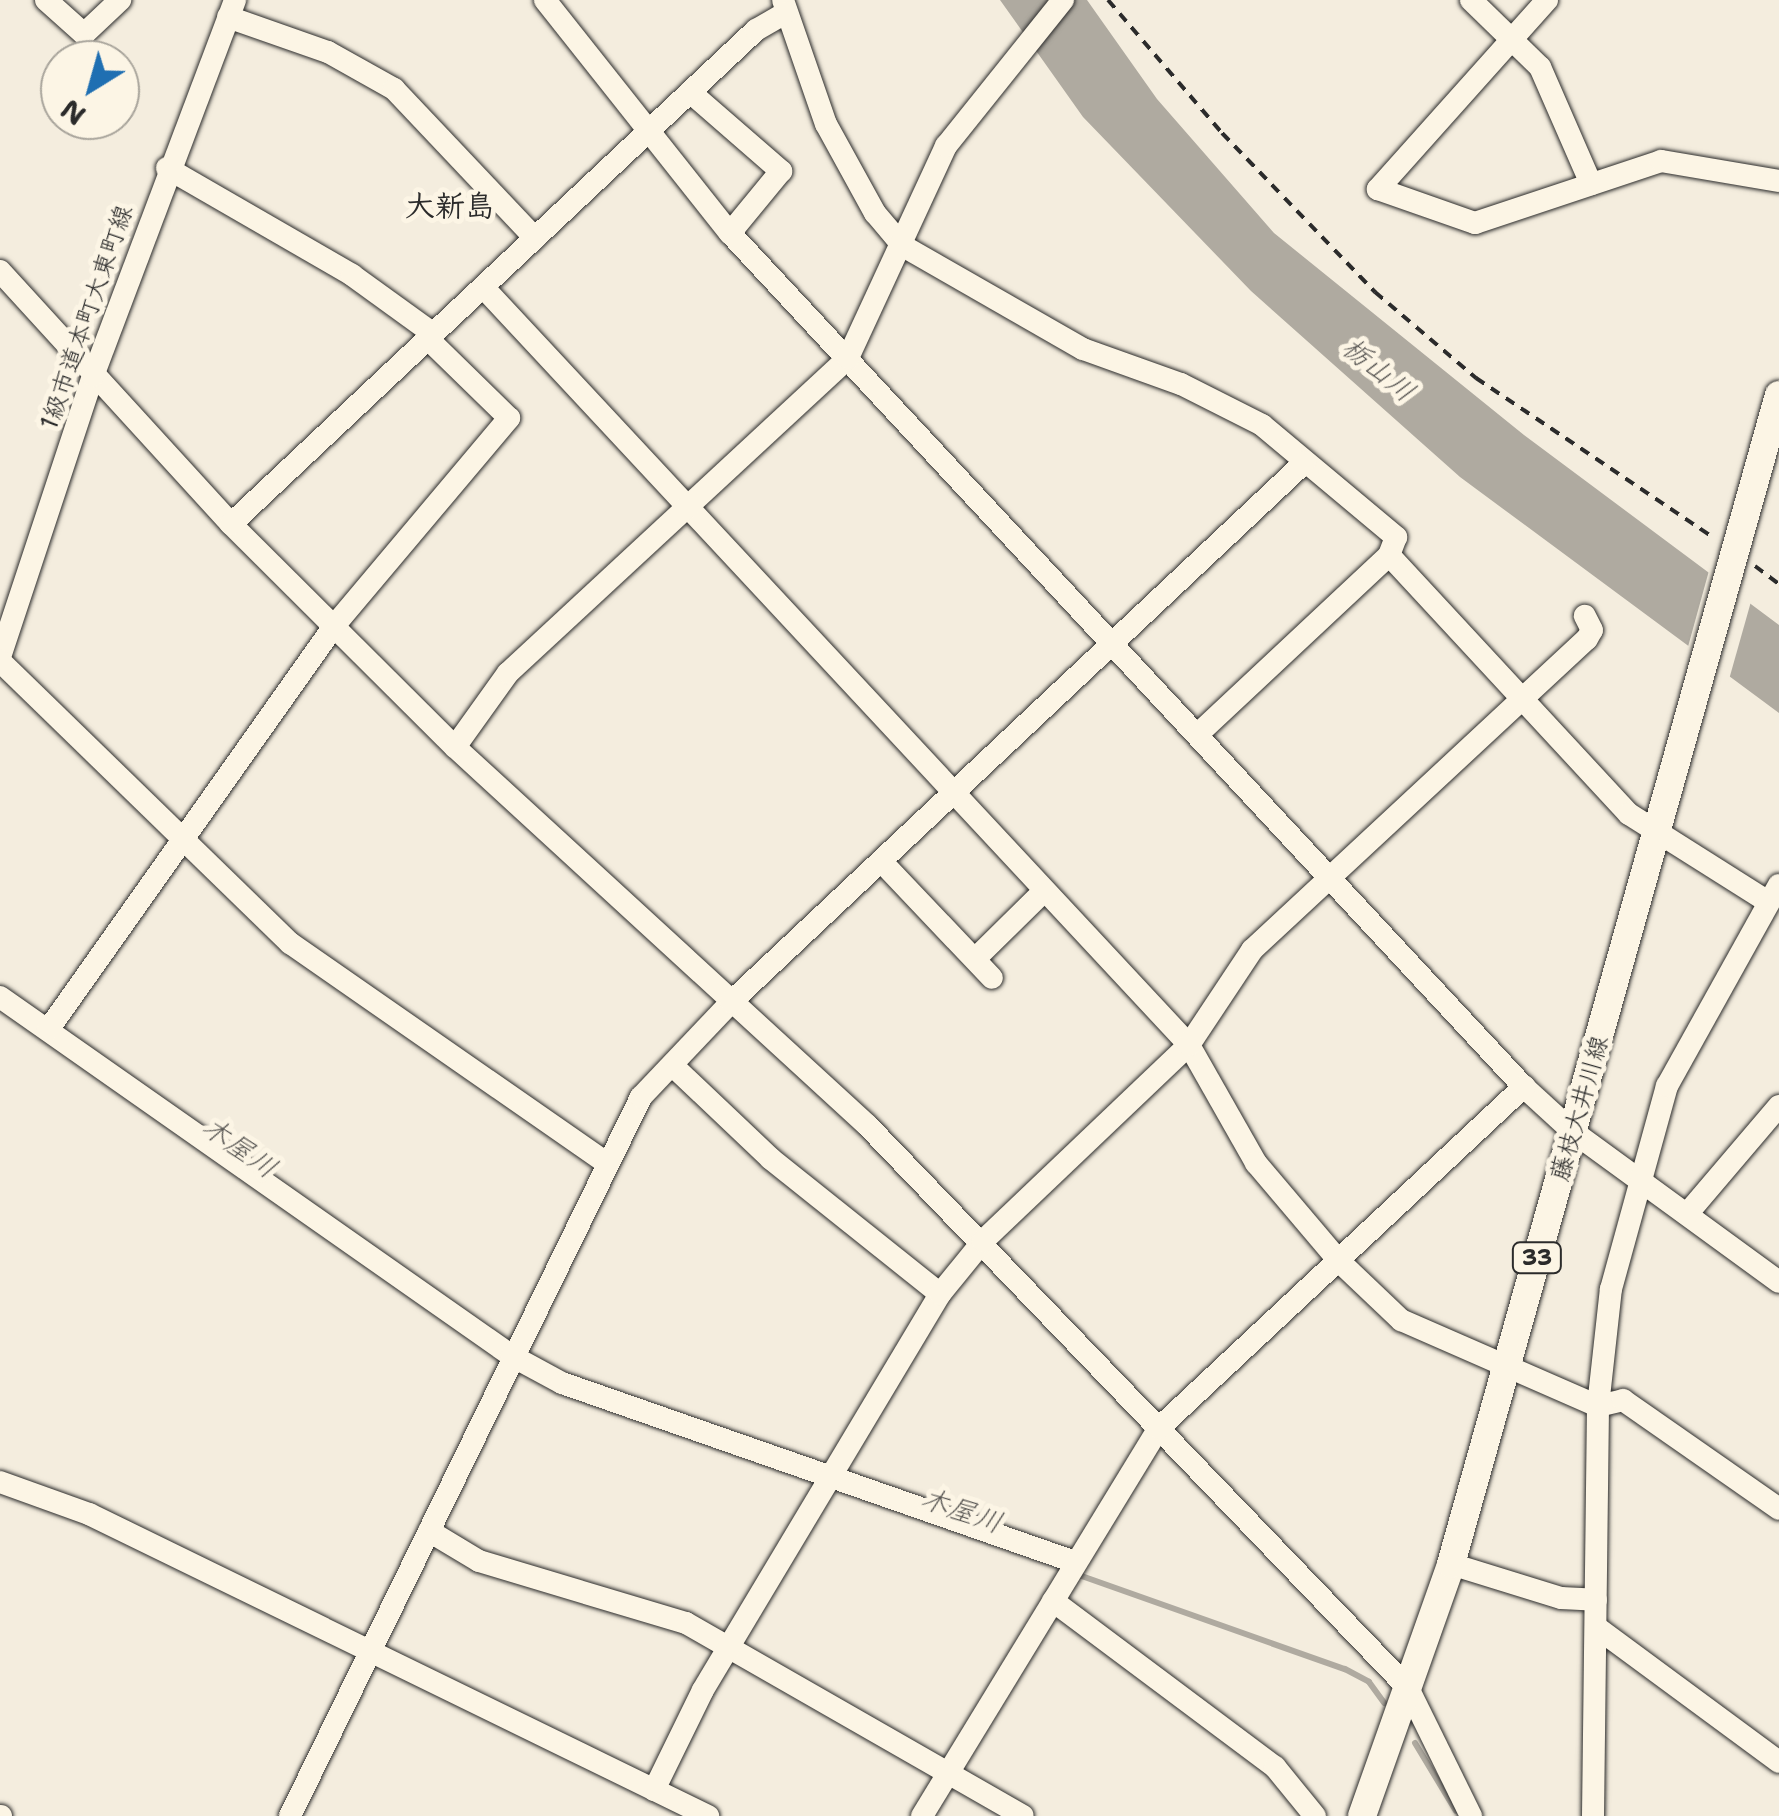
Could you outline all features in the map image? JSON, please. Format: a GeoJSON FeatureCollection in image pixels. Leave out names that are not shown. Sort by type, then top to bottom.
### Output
{"type":"FeatureCollection","features":[{"type":"Feature","properties":{"kind":"main road","name":"藤枝大井川線"},"geometry":{"type":"LineString","coordinates":[[1362,1816],[1451,1564],[1779,396]]}},
{"type":"Feature","properties":{"kind":"street"},"geometry":{"type":"LineString","coordinates":[[46,0],[84,34],[120,0]]}},
{"type":"Feature","properties":{"kind":"street"},"geometry":{"type":"LineString","coordinates":[[545,0],[730,232],[1524,1087],[1572,1131],[1779,1282]]}},
{"type":"Feature","properties":{"kind":"street"},"geometry":{"type":"LineString","coordinates":[[455,747],[508,673],[684,505],[848,358],[946,146],[1002,71],[1063,0]]}},
{"type":"Feature","properties":{"kind":"street"},"geometry":{"type":"LineString","coordinates":[[1471,0],[1540,67],[1592,184]]}},
{"type":"Feature","properties":{"kind":"street"},"geometry":{"type":"LineString","coordinates":[[1547,0],[1378,189],[1475,223],[1661,161],[1779,182]]}},
{"type":"Feature","properties":{"kind":"street"},"geometry":{"type":"LineString","coordinates":[[231,524],[784,6],[826,124],[875,213],[903,246],[1038,327],[1182,384],[1262,425],[1396,537],[1389,555],[1198,734]]}},
{"type":"Feature","properties":{"kind":"street"},"geometry":{"type":"LineString","coordinates":[[231,8],[328,52],[394,89],[535,238]]}},
{"type":"Feature","properties":{"kind":"street","name":"1級市道本町大東町線"},"geometry":{"type":"LineString","coordinates":[[0,659],[92,376],[167,168],[231,8]]}},
{"type":"Feature","properties":{"kind":"street"},"geometry":{"type":"LineString","coordinates":[[690,92],[781,170],[730,232]]}},
{"type":"Feature","properties":{"kind":"street"},"geometry":{"type":"LineString","coordinates":[[48,1030],[334,626],[509,418],[429,336],[352,275],[167,168]]}},
{"type":"Feature","properties":{"kind":"street"},"geometry":{"type":"LineString","coordinates":[[0,271],[231,524],[455,747],[983,1242],[1408,1688],[1472,1816]]}},
{"type":"Feature","properties":{"kind":"street"},"geometry":{"type":"LineString","coordinates":[[482,287],[1189,1045],[1256,1163],[1339,1260],[1401,1320],[1506,1370],[1598,1406],[1622,1400],[1779,1509]]}},
{"type":"Feature","properties":{"kind":"street"},"geometry":{"type":"LineString","coordinates":[[290,1816],[641,1097],[731,1002],[1306,462]]}},
{"type":"Feature","properties":{"kind":"street"},"geometry":{"type":"LineString","coordinates":[[1389,555],[1629,814],[1774,895],[1668,1086],[1637,1178],[1611,1288],[1598,1406],[1596,1600],[1600,1630],[1592,1816]]}},
{"type":"Feature","properties":{"kind":"street"},"geometry":{"type":"LineString","coordinates":[[654,1790],[731,1645],[831,1485],[940,1294],[983,1242],[1189,1045],[1252,950],[1587,639],[1592,630],[1586,616]]}},
{"type":"Feature","properties":{"kind":"street"},"geometry":{"type":"LineString","coordinates":[[0,659],[181,841],[290,943],[606,1164]]}},
{"type":"Feature","properties":{"kind":"street"},"geometry":{"type":"LineString","coordinates":[[881,861],[992,978]]}},
{"type":"Feature","properties":{"kind":"street"},"geometry":{"type":"LineString","coordinates":[[976,958],[1044,891]]}},
{"type":"Feature","properties":{"kind":"street"},"geometry":{"type":"LineString","coordinates":[[0,997],[512,1356],[562,1382],[831,1485],[1071,1570]]}},
{"type":"Feature","properties":{"kind":"street"},"geometry":{"type":"LineString","coordinates":[[672,1065],[784,1170],[940,1294]]}},
{"type":"Feature","properties":{"kind":"street"},"geometry":{"type":"LineString","coordinates":[[922,1816],[1159,1428],[1524,1087]]}},
{"type":"Feature","properties":{"kind":"street"},"geometry":{"type":"LineString","coordinates":[[1687,1214],[1779,1106]]}},
{"type":"Feature","properties":{"kind":"street"},"geometry":{"type":"LineString","coordinates":[[0,1482],[89,1514],[708,1816]]}},
{"type":"Feature","properties":{"kind":"street"},"geometry":{"type":"LineString","coordinates":[[429,1531],[479,1560],[598,1593],[731,1645],[946,1776],[1022,1816]]}},
{"type":"Feature","properties":{"kind":"street"},"geometry":{"type":"LineString","coordinates":[[1451,1564],[1561,1598],[1596,1600]]}},
{"type":"Feature","properties":{"kind":"street"},"geometry":{"type":"LineString","coordinates":[[1053,1601],[1274,1767],[1315,1816]]}},
{"type":"Feature","properties":{"kind":"street"},"geometry":{"type":"LineString","coordinates":[[1600,1630],[1779,1762]]}},
{"type":"Feature","properties":{"kind":"path"},"geometry":{"type":"LineString","coordinates":[[1108,0],[1222,133],[1375,292],[1476,378],[1779,584]]}},
{"type":"Feature","properties":{"kind":"water","name":"栃山川"},"geometry":{"type":"Polygon","coordinates":[[[1000,0],[1087,0],[1157,99],[1274,233],[1524,435],[1779,625],[1779,713],[1460,477],[1251,291],[1083,117],[1000,0]]]}},
{"type":"Feature","properties":{"kind":"pier"},"geometry":{"type":"Polygon","coordinates":[[[1710,567],[1752,598],[1728,683],[1686,654],[1710,567]]]}},
{"type":"Feature","properties":{"kind":"waterway","name":"木屋川"},"geometry":{"type":"LineString","coordinates":[[1076,1574],[1345,1669],[1369,1682],[1384,1703]]}},
{"type":"Feature","properties":{"kind":"waterway","name":"木屋川"},"geometry":{"type":"LineString","coordinates":[[1415,1743],[1456,1811]]}},
{"type":"Feature","properties":{"kind":"district","name":"大新島"},"geometry":{"type":"Point","coordinates":[450,206]}}]}
